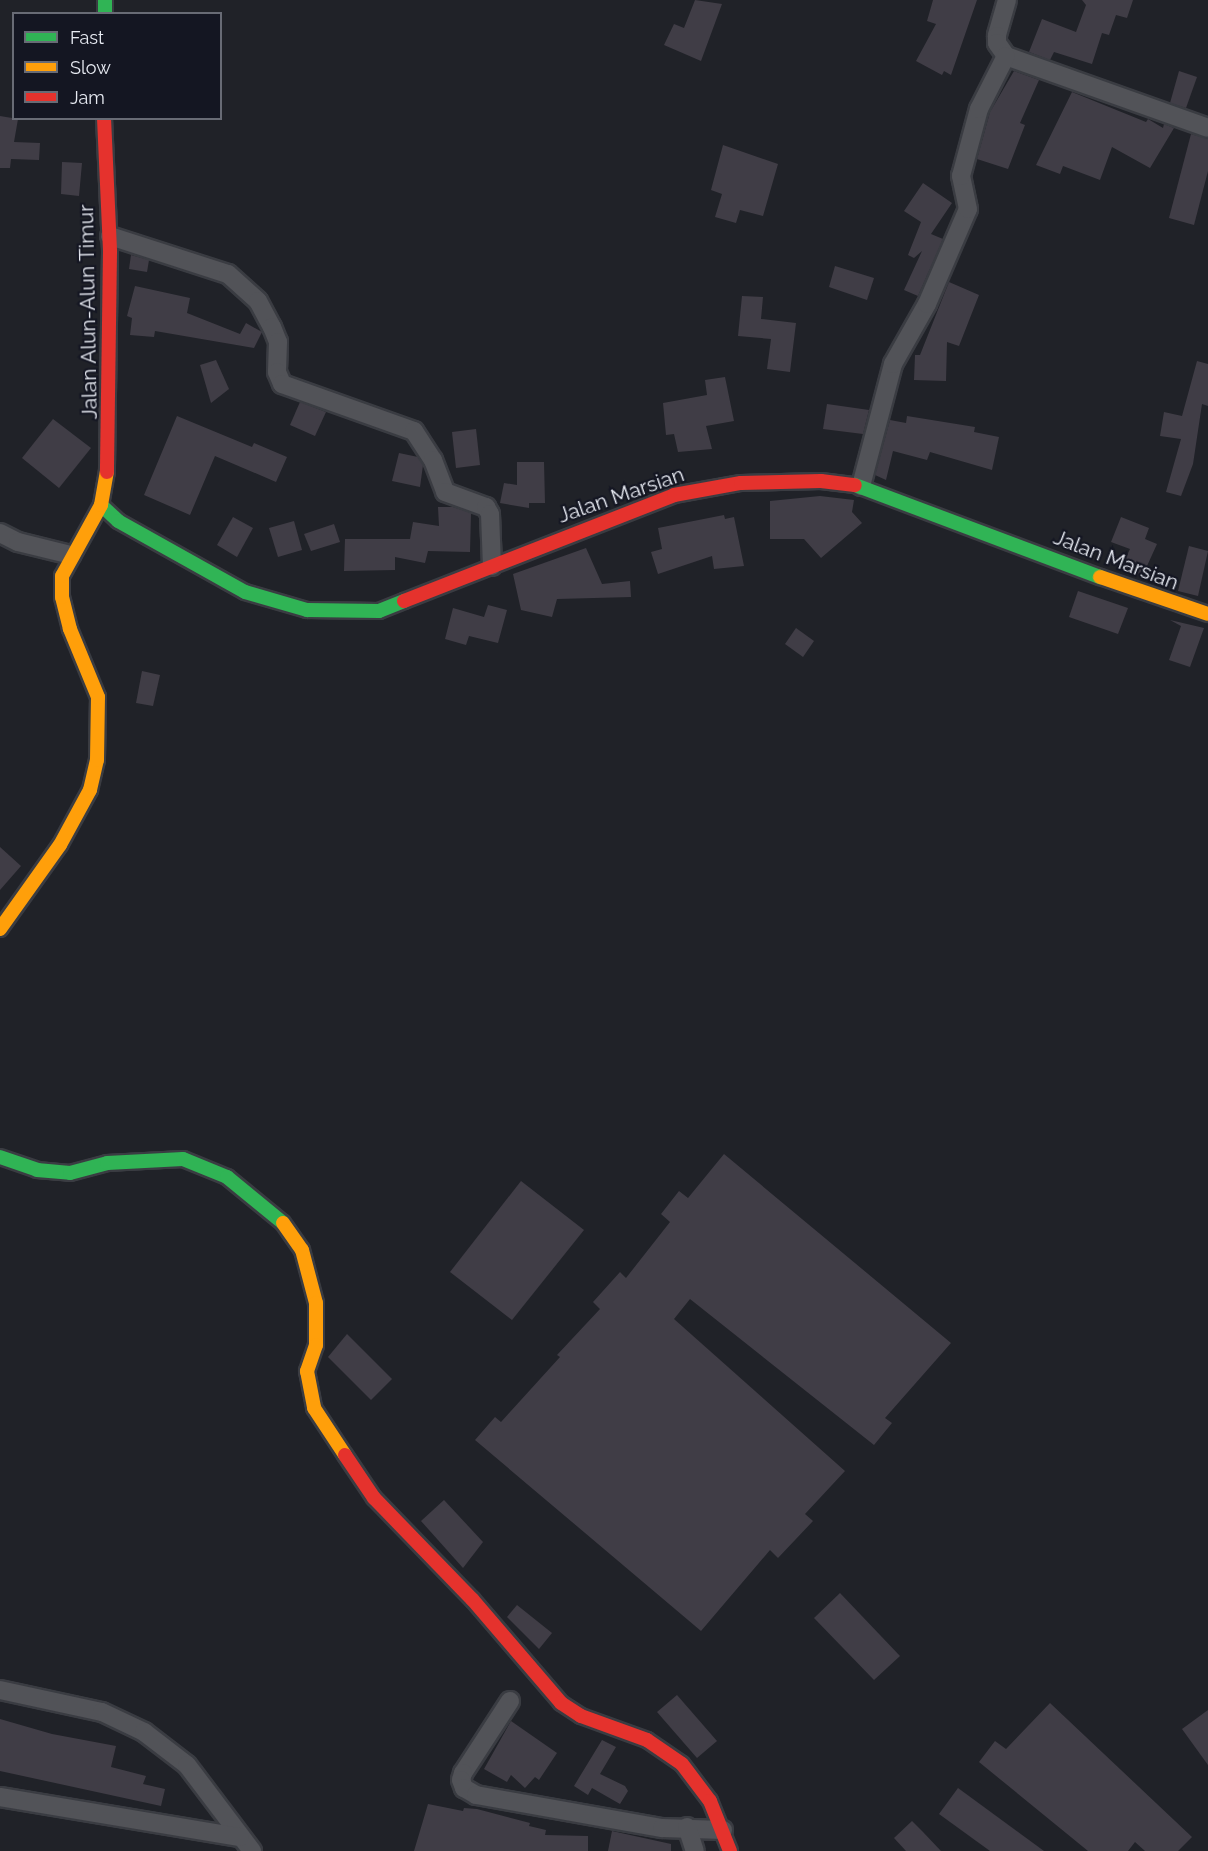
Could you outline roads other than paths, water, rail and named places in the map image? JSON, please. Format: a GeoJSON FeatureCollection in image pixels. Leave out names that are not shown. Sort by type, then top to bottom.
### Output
{"type":"FeatureCollection","features":[{"type":"Feature","properties":{"kind":"street"},"geometry":{"type":"LineString","coordinates":[[1007,0],[997,36],[1006,56],[1208,128]]}},
{"type":"Feature","properties":{"kind":"street"},"geometry":{"type":"LineString","coordinates":[[861,486],[892,364],[927,304],[968,209],[961,176],[979,109],[1006,56]]}},
{"type":"Feature","properties":{"kind":"street","name":"Jalan Alun-Alun Timur"},"geometry":{"type":"LineString","coordinates":[[101,504],[110,455],[110,236],[104,120]]}},
{"type":"Feature","properties":{"kind":"street"},"geometry":{"type":"LineString","coordinates":[[110,236],[228,274],[258,301],[272,327],[278,342],[277,372],[282,384],[414,431],[433,460],[445,492],[486,507],[490,514],[492,566]]}},
{"type":"Feature","properties":{"kind":"street","name":"Jalan Marsian"},"geometry":{"type":"LineString","coordinates":[[101,504],[118,521],[236,588],[307,610],[379,611],[674,495],[741,483],[821,481],[861,486],[1173,605],[1208,614]]}},
{"type":"Feature","properties":{"kind":"street"},"geometry":{"type":"LineString","coordinates":[[0,930],[60,845],[90,790],[97,760],[98,697],[70,629],[62,597],[62,576],[71,555],[101,504]]}},
{"type":"Feature","properties":{"kind":"street"},"geometry":{"type":"LineString","coordinates":[[0,533],[18,542],[71,555]]}},
{"type":"Feature","properties":{"kind":"street"},"geometry":{"type":"LineString","coordinates":[[0,1157],[37,1170],[70,1173],[107,1163],[183,1159],[227,1177],[282,1222],[302,1250],[316,1303],[316,1345],[307,1371],[314,1408],[374,1498],[496,1625],[561,1703],[581,1716],[647,1740],[682,1764],[699,1782],[723,1830],[730,1851]]}},
{"type":"Feature","properties":{"kind":"street"},"geometry":{"type":"LineString","coordinates":[[0,1690],[102,1712],[144,1732],[187,1765],[246,1844]]}},
{"type":"Feature","properties":{"kind":"street"},"geometry":{"type":"LineString","coordinates":[[510,1701],[463,1773],[461,1780],[464,1788],[476,1794],[662,1828],[687,1827],[723,1830]]}},
{"type":"Feature","properties":{"kind":"street"},"geometry":{"type":"LineString","coordinates":[[0,1797],[246,1844]]}},
{"type":"Feature","properties":{"kind":"street"},"geometry":{"type":"LineString","coordinates":[[687,1827],[695,1851]]}}]}
